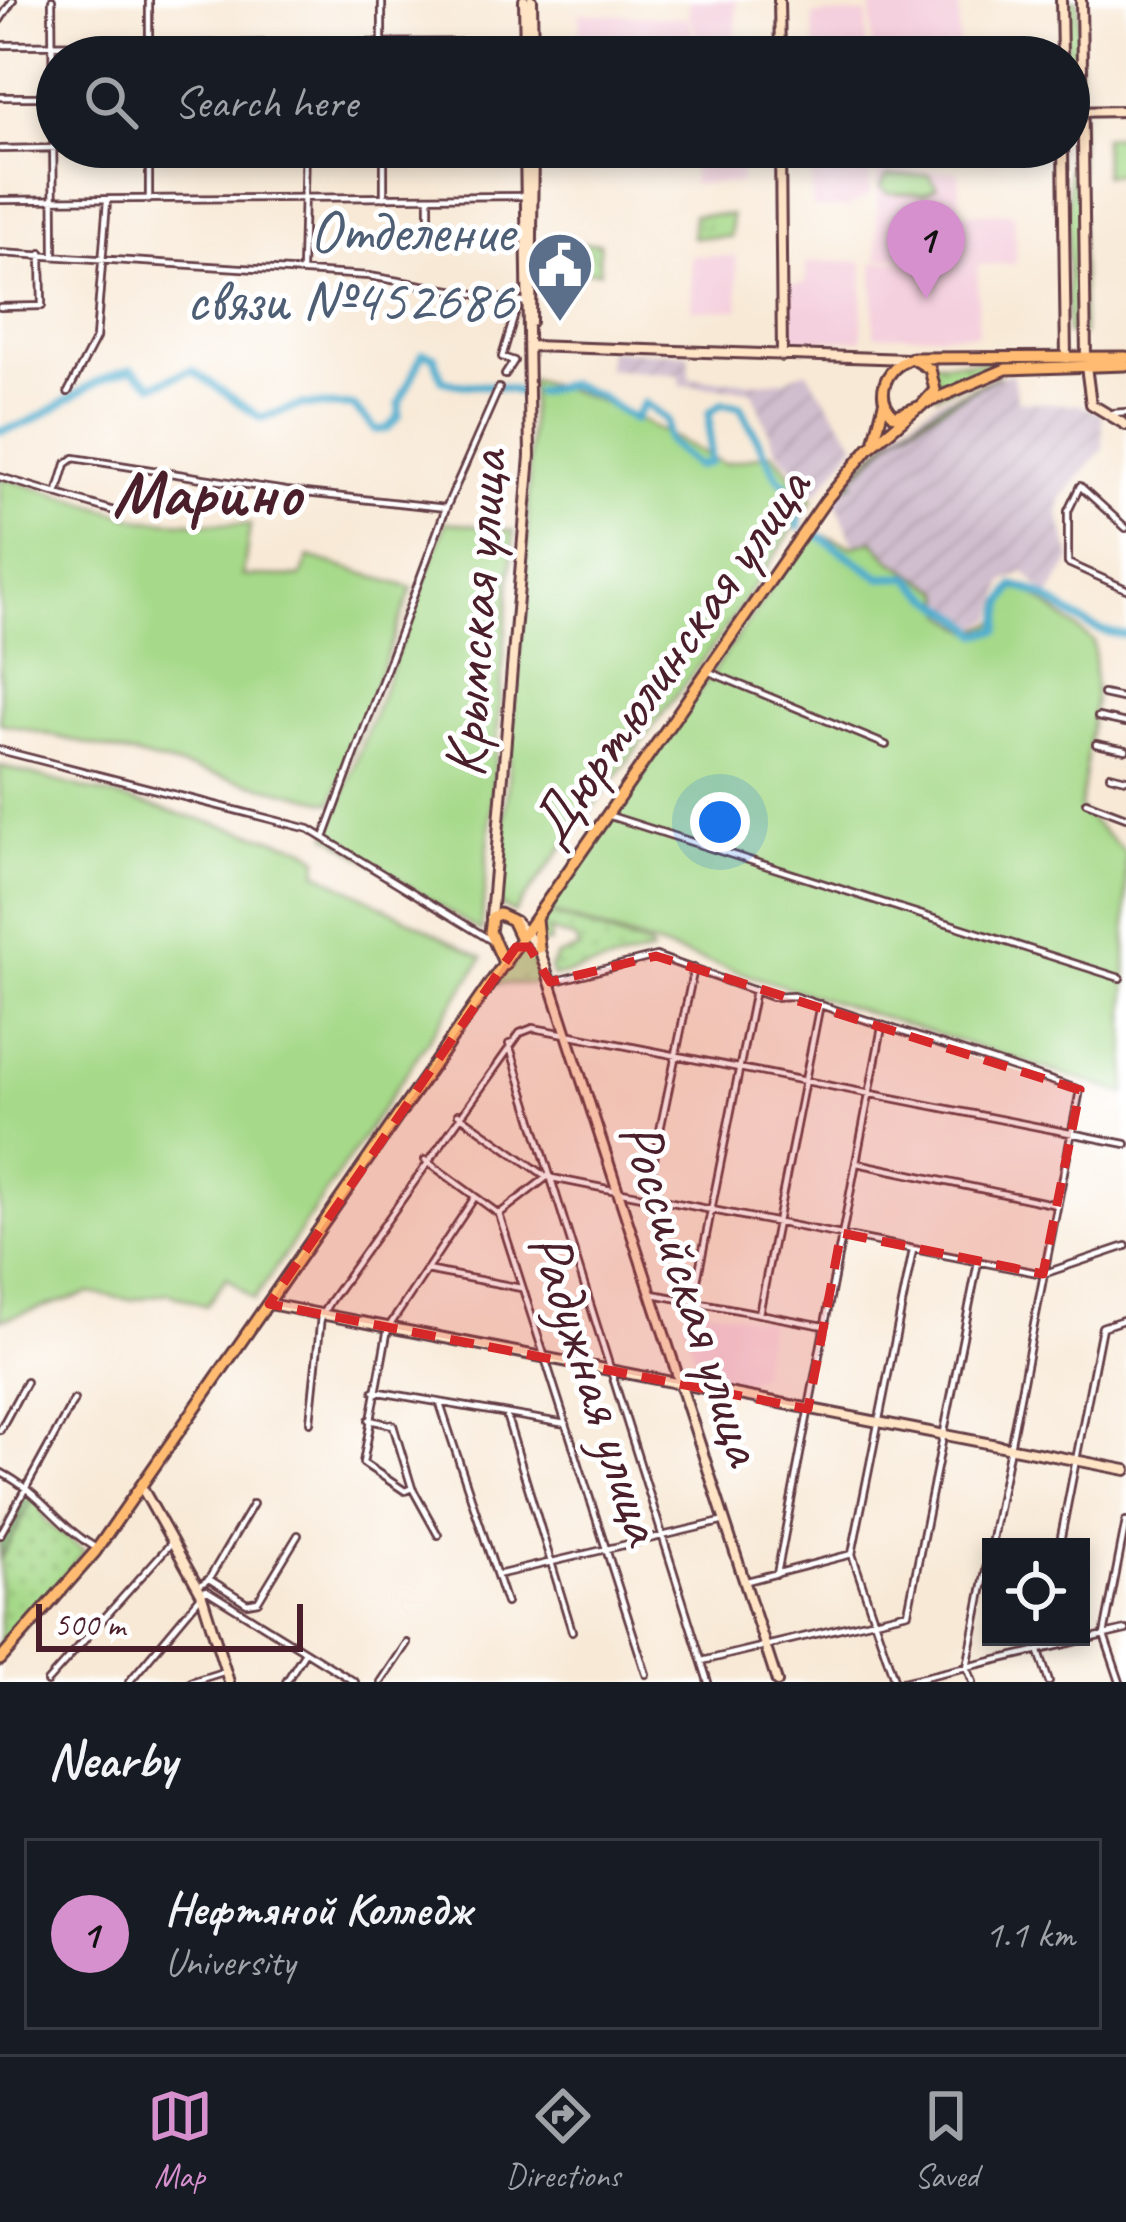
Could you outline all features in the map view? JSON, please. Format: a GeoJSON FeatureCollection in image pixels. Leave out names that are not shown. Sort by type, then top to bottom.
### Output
{"type":"FeatureCollection","features":[{"type":"Feature","properties":{"kind":"main road"},"geometry":{"type":"LineString","coordinates":[[525,36],[528,0]]}},
{"type":"Feature","properties":{"kind":"main road"},"geometry":{"type":"LineString","coordinates":[[528,0],[529,36]]}},
{"type":"Feature","properties":{"kind":"main road"},"geometry":{"type":"LineString","coordinates":[[779,0],[779,36]]}},
{"type":"Feature","properties":{"kind":"main road"},"geometry":{"type":"LineString","coordinates":[[1061,0],[1062,36]]}},
{"type":"Feature","properties":{"kind":"main road"},"geometry":{"type":"LineString","coordinates":[[1081,0],[1081,36]]}},
{"type":"Feature","properties":{"kind":"main road"},"geometry":{"type":"LineString","coordinates":[[1090,111],[1126,111]]}},
{"type":"Feature","properties":{"kind":"main road"},"geometry":{"type":"LineString","coordinates":[[529,168],[530,344]]}},
{"type":"Feature","properties":{"kind":"main road"},"geometry":{"type":"LineString","coordinates":[[780,168],[782,356]]}},
{"type":"Feature","properties":{"kind":"main road"},"geometry":{"type":"LineString","coordinates":[[1063,168],[1066,362]]}},
{"type":"Feature","properties":{"kind":"main road"},"geometry":{"type":"LineString","coordinates":[[1083,168],[1091,404],[1126,425]]}},
{"type":"Feature","properties":{"kind":"main road"},"geometry":{"type":"LineString","coordinates":[[529,173],[522,304],[530,344]]}},
{"type":"Feature","properties":{"kind":"main road"},"geometry":{"type":"LineString","coordinates":[[530,344],[782,356],[1126,361]]}},
{"type":"Feature","properties":{"kind":"main road","name":"Крымская улица"},"geometry":{"type":"LineString","coordinates":[[490,925],[520,597],[530,344]]}},
{"type":"Feature","properties":{"kind":"main road"},"geometry":{"type":"LineString","coordinates":[[874,358],[895,416],[1001,370],[1042,362]]}},
{"type":"Feature","properties":{"kind":"main road"},"geometry":{"type":"LineString","coordinates":[[868,448],[880,430],[886,374],[911,358]]}},
{"type":"Feature","properties":{"kind":"main road"},"geometry":{"type":"LineString","coordinates":[[868,448],[920,406],[935,383],[927,366],[911,358]]}},
{"type":"Feature","properties":{"kind":"main road","name":"Дюртюлинская улица"},"geometry":{"type":"LineString","coordinates":[[0,1660],[66,1592],[98,1549],[826,500],[868,448]]}},
{"type":"Feature","properties":{"kind":"main road"},"geometry":{"type":"LineString","coordinates":[[493,893],[522,939],[540,952]]}},
{"type":"Feature","properties":{"kind":"main road"},"geometry":{"type":"LineString","coordinates":[[505,965],[490,925],[495,915],[539,914]]}},
{"type":"Feature","properties":{"kind":"main road"},"geometry":{"type":"LineString","coordinates":[[539,914],[535,921],[540,952]]}},
{"type":"Feature","properties":{"kind":"main road"},"geometry":{"type":"LineString","coordinates":[[495,944],[522,939]]}},
{"type":"Feature","properties":{"kind":"main road","name":"Российская улица"},"geometry":{"type":"LineString","coordinates":[[522,939],[540,952],[777,1682]]}},
{"type":"Feature","properties":{"kind":"main road"},"geometry":{"type":"LineString","coordinates":[[269,1304],[1126,1470]]}},
{"type":"Feature","properties":{"kind":"main road"},"geometry":{"type":"LineString","coordinates":[[141,1486],[199,1590],[228,1677]]}},
{"type":"Feature","properties":{"kind":"street"},"geometry":{"type":"LineString","coordinates":[[0,20],[14,0]]}},
{"type":"Feature","properties":{"kind":"street"},"geometry":{"type":"LineString","coordinates":[[52,0],[52,36]]}},
{"type":"Feature","properties":{"kind":"street"},"geometry":{"type":"LineString","coordinates":[[149,0],[149,36]]}},
{"type":"Feature","properties":{"kind":"street"},"geometry":{"type":"LineString","coordinates":[[382,0],[382,36]]}},
{"type":"Feature","properties":{"kind":"street"},"geometry":{"type":"LineString","coordinates":[[0,46],[36,46]]}},
{"type":"Feature","properties":{"kind":"street"},"geometry":{"type":"LineString","coordinates":[[0,98],[36,97]]}},
{"type":"Feature","properties":{"kind":"street"},"geometry":{"type":"LineString","coordinates":[[0,149],[36,149]]}},
{"type":"Feature","properties":{"kind":"street"},"geometry":{"type":"LineString","coordinates":[[54,168],[54,254]]}},
{"type":"Feature","properties":{"kind":"street"},"geometry":{"type":"LineString","coordinates":[[148,200],[149,168]]}},
{"type":"Feature","properties":{"kind":"street"},"geometry":{"type":"LineString","coordinates":[[302,270],[306,168]]}},
{"type":"Feature","properties":{"kind":"street"},"geometry":{"type":"LineString","coordinates":[[384,168],[384,198]]}},
{"type":"Feature","properties":{"kind":"street"},"geometry":{"type":"LineString","coordinates":[[0,200],[526,196]]}},
{"type":"Feature","properties":{"kind":"street"},"geometry":{"type":"LineString","coordinates":[[429,228],[430,198]]}},
{"type":"Feature","properties":{"kind":"street"},"geometry":{"type":"LineString","coordinates":[[68,392],[96,338],[106,264],[107,199]]}},
{"type":"Feature","properties":{"kind":"street"},"geometry":{"type":"LineString","coordinates":[[0,253],[54,254],[64,261],[106,264],[369,276],[522,304],[502,357],[514,361],[506,375]]}},
{"type":"Feature","properties":{"kind":"street"},"geometry":{"type":"LineString","coordinates":[[0,308],[42,306],[40,253]]}},
{"type":"Feature","properties":{"kind":"street"},"geometry":{"type":"LineString","coordinates":[[325,835],[446,508],[499,388]]}},
{"type":"Feature","properties":{"kind":"street"},"geometry":{"type":"LineString","coordinates":[[1107,415],[1126,412]]}},
{"type":"Feature","properties":{"kind":"street"},"geometry":{"type":"LineString","coordinates":[[58,494],[66,464],[74,458],[286,491],[446,508]]}},
{"type":"Feature","properties":{"kind":"street"},"geometry":{"type":"LineString","coordinates":[[0,477],[114,511]]}},
{"type":"Feature","properties":{"kind":"street"},"geometry":{"type":"LineString","coordinates":[[1126,528],[1081,486],[1071,498],[1068,563],[1126,590]]}},
{"type":"Feature","properties":{"kind":"street"},"geometry":{"type":"LineString","coordinates":[[707,671],[886,745]]}},
{"type":"Feature","properties":{"kind":"street"},"geometry":{"type":"LineString","coordinates":[[1103,694],[1126,699]]}},
{"type":"Feature","properties":{"kind":"street"},"geometry":{"type":"LineString","coordinates":[[1098,717],[1126,723]]}},
{"type":"Feature","properties":{"kind":"street"},"geometry":{"type":"LineString","coordinates":[[1096,744],[1126,750]]}},
{"type":"Feature","properties":{"kind":"street"},"geometry":{"type":"LineString","coordinates":[[0,750],[325,835],[495,944]]}},
{"type":"Feature","properties":{"kind":"street"},"geometry":{"type":"LineString","coordinates":[[1110,776],[1126,778]]}},
{"type":"Feature","properties":{"kind":"street"},"geometry":{"type":"LineString","coordinates":[[1086,802],[1126,818]]}},
{"type":"Feature","properties":{"kind":"street"},"geometry":{"type":"LineString","coordinates":[[607,815],[1120,978]]}},
{"type":"Feature","properties":{"kind":"street"},"geometry":{"type":"LineString","coordinates":[[479,935],[490,925]]}},
{"type":"Feature","properties":{"kind":"street"},"geometry":{"type":"LineString","coordinates":[[550,982],[656,956],[755,990],[820,1004],[882,1027],[996,1058],[1080,1090],[968,1667],[973,1682]]}},
{"type":"Feature","properties":{"kind":"street"},"geometry":{"type":"LineString","coordinates":[[646,1196],[694,968]]}},
{"type":"Feature","properties":{"kind":"street"},"geometry":{"type":"LineString","coordinates":[[693,1301],[755,990]]}},
{"type":"Feature","properties":{"kind":"street"},"geometry":{"type":"LineString","coordinates":[[759,1314],[820,1004]]}},
{"type":"Feature","properties":{"kind":"street"},"geometry":{"type":"LineString","coordinates":[[777,1574],[882,1027]]}},
{"type":"Feature","properties":{"kind":"street"},"geometry":{"type":"LineString","coordinates":[[310,1422],[321,1316],[457,1114],[509,1044],[533,1028],[1126,1144]]}},
{"type":"Feature","properties":{"kind":"street"},"geometry":{"type":"LineString","coordinates":[[509,1044],[708,1682]]}},
{"type":"Feature","properties":{"kind":"street"},"geometry":{"type":"LineString","coordinates":[[457,1114],[547,1177],[914,1250],[1043,1274],[1126,1246]]}},
{"type":"Feature","properties":{"kind":"street","name":"Радужная улица"},"geometry":{"type":"LineString","coordinates":[[425,1160],[499,1214],[646,1673]]}},
{"type":"Feature","properties":{"kind":"street"},"geometry":{"type":"LineString","coordinates":[[856,1162],[1057,1205]]}},
{"type":"Feature","properties":{"kind":"street"},"geometry":{"type":"LineString","coordinates":[[499,1214],[547,1177]]}},
{"type":"Feature","properties":{"kind":"street"},"geometry":{"type":"LineString","coordinates":[[412,1488],[405,1491],[363,1462],[374,1391],[388,1328],[475,1197]]}},
{"type":"Feature","properties":{"kind":"street"},"geometry":{"type":"LineString","coordinates":[[914,1250],[852,1554],[899,1682],[1126,1630]]}},
{"type":"Feature","properties":{"kind":"street"},"geometry":{"type":"LineString","coordinates":[[702,1661],[908,1612],[978,1262]]}},
{"type":"Feature","properties":{"kind":"street"},"geometry":{"type":"LineString","coordinates":[[424,1270],[521,1288]]}},
{"type":"Feature","properties":{"kind":"street"},"geometry":{"type":"LineString","coordinates":[[650,1293],[824,1326]]}},
{"type":"Feature","properties":{"kind":"street"},"geometry":{"type":"LineString","coordinates":[[1061,1538],[1102,1328],[1126,1319]]}},
{"type":"Feature","properties":{"kind":"street"},"geometry":{"type":"LineString","coordinates":[[0,1430],[26,1382]]}},
{"type":"Feature","properties":{"kind":"street"},"geometry":{"type":"LineString","coordinates":[[374,1391],[507,1418],[566,1424]]}},
{"type":"Feature","properties":{"kind":"street"},"geometry":{"type":"LineString","coordinates":[[0,1535],[74,1400]]}},
{"type":"Feature","properties":{"kind":"street"},"geometry":{"type":"LineString","coordinates":[[440,1404],[506,1603]]}},
{"type":"Feature","properties":{"kind":"street"},"geometry":{"type":"LineString","coordinates":[[507,1418],[572,1631]]}},
{"type":"Feature","properties":{"kind":"street"},"geometry":{"type":"LineString","coordinates":[[368,1420],[393,1425],[412,1488],[438,1535]]}},
{"type":"Feature","properties":{"kind":"street"},"geometry":{"type":"LineString","coordinates":[[0,1472],[40,1495],[58,1525],[98,1549]]}},
{"type":"Feature","properties":{"kind":"street"},"geometry":{"type":"LineString","coordinates":[[129,1682],[209,1579],[253,1504]]}},
{"type":"Feature","properties":{"kind":"street"},"geometry":{"type":"LineString","coordinates":[[497,1575],[725,1521]]}},
{"type":"Feature","properties":{"kind":"street"},"geometry":{"type":"LineString","coordinates":[[1120,1682],[1104,1635],[1126,1521]]}},
{"type":"Feature","properties":{"kind":"street"},"geometry":{"type":"LineString","coordinates":[[209,1579],[253,1604],[298,1535]]}},
{"type":"Feature","properties":{"kind":"street"},"geometry":{"type":"LineString","coordinates":[[47,1682],[173,1541]]}},
{"type":"Feature","properties":{"kind":"street"},"geometry":{"type":"LineString","coordinates":[[745,1582],[852,1554]]}},
{"type":"Feature","properties":{"kind":"street"},"geometry":{"type":"LineString","coordinates":[[199,1590],[352,1681]]}},
{"type":"Feature","properties":{"kind":"street"},"geometry":{"type":"LineString","coordinates":[[381,1682],[407,1642]]}},
{"type":"Feature","properties":{"kind":"street"},"geometry":{"type":"LineString","coordinates":[[1040,1646],[1049,1682]]}},
{"type":"Feature","properties":{"kind":"street"},"geometry":{"type":"LineString","coordinates":[[286,1682],[305,1652]]}},
{"type":"Feature","properties":{"kind":"street"},"geometry":{"type":"LineString","coordinates":[[191,1682],[228,1677]]}},
{"type":"Feature","properties":{"kind":"highlighted area"},"geometry":{"type":"Polygon","coordinates":[[[516,947],[529,947],[550,982],[656,956],[1080,1090],[1043,1274],[841,1233],[808,1409],[269,1304],[516,947]]]}},
{"type":"Feature","properties":{"kind":"shaded area"},"geometry":{"type":"Polygon","coordinates":[[[689,0],[736,0],[737,36],[698,36],[688,17],[689,0]]]}},
{"type":"Feature","properties":{"kind":"shaded area"},"geometry":{"type":"Polygon","coordinates":[[[871,0],[959,0],[959,36],[872,36],[871,0]]]}},
{"type":"Feature","properties":{"kind":"shaded area"},"geometry":{"type":"Polygon","coordinates":[[[580,13],[686,18],[695,36],[579,36],[580,13]]]}},
{"type":"Feature","properties":{"kind":"shaded area"},"geometry":{"type":"Polygon","coordinates":[[[867,14],[866,36],[814,36],[813,15],[867,14]]]}},
{"type":"Feature","properties":{"kind":"shaded area"},"geometry":{"type":"Polygon","coordinates":[[[692,168],[741,168],[741,183],[692,184],[692,168]]]}},
{"type":"Feature","properties":{"kind":"shaded area"},"geometry":{"type":"Polygon","coordinates":[[[811,168],[870,168],[870,195],[847,208],[812,208],[811,168]]]}},
{"type":"Feature","properties":{"kind":"shaded area"},"geometry":{"type":"Polygon","coordinates":[[[959,171],[960,213],[1014,212],[1016,264],[978,265],[978,334],[874,335],[873,262],[960,259],[877,259],[877,172],[959,171]]]}},
{"type":"Feature","properties":{"kind":"shaded area"},"geometry":{"type":"Polygon","coordinates":[[[691,256],[736,256],[739,309],[692,310],[691,256]]]}},
{"type":"Feature","properties":{"kind":"shaded area"},"geometry":{"type":"Polygon","coordinates":[[[863,261],[862,340],[787,340],[787,285],[806,283],[806,262],[863,261]]]}},
{"type":"Feature","properties":{"kind":"shaded area"},"geometry":{"type":"Polygon","coordinates":[[[608,350],[689,354],[690,378],[763,382],[785,380],[806,370],[856,443],[816,494],[776,449],[751,390],[680,385],[680,375],[607,369],[608,350]]]}},
{"type":"Feature","properties":{"kind":"shaded area"},"geometry":{"type":"Polygon","coordinates":[[[1012,373],[1018,401],[1079,405],[1102,414],[1103,449],[1061,499],[1059,516],[1072,558],[1048,598],[1025,572],[1004,582],[994,619],[976,628],[852,541],[833,495],[894,430],[942,398],[1012,373]]]}},
{"type":"Feature","properties":{"kind":"shaded area"},"geometry":{"type":"Polygon","coordinates":[[[697,1306],[769,1321],[760,1374],[744,1383],[700,1373],[683,1320],[697,1306]]]}},
{"type":"Feature","properties":{"kind":"green space"},"geometry":{"type":"Polygon","coordinates":[[[1064,0],[1078,0],[1079,36],[1066,36],[1064,0]]]}},
{"type":"Feature","properties":{"kind":"green space"},"geometry":{"type":"Polygon","coordinates":[[[1123,136],[1124,174],[1104,175],[1103,137],[1123,136]]]}},
{"type":"Feature","properties":{"kind":"green space"},"geometry":{"type":"Polygon","coordinates":[[[1069,168],[1080,168],[1083,334],[1067,334],[1069,168]]]}},
{"type":"Feature","properties":{"kind":"green space"},"geometry":{"type":"Polygon","coordinates":[[[930,175],[937,187],[925,194],[887,193],[880,187],[887,176],[930,175]]]}},
{"type":"Feature","properties":{"kind":"green space"},"geometry":{"type":"Polygon","coordinates":[[[693,215],[731,215],[731,237],[693,237],[693,215]]]}},
{"type":"Feature","properties":{"kind":"green space"},"geometry":{"type":"Polygon","coordinates":[[[599,243],[600,271],[580,272],[579,262],[571,262],[571,244],[599,243]]]}},
{"type":"Feature","properties":{"kind":"green space"},"geometry":{"type":"Polygon","coordinates":[[[928,362],[1041,362],[1000,365],[937,395],[938,378],[928,362]]]}},
{"type":"Feature","properties":{"kind":"green space"},"geometry":{"type":"Polygon","coordinates":[[[1000,375],[900,432],[953,398],[1000,375]]]}},
{"type":"Feature","properties":{"kind":"green space"},"geometry":{"type":"Polygon","coordinates":[[[531,380],[606,404],[724,464],[773,453],[813,499],[714,645],[514,913],[500,905],[498,896],[527,553],[531,380]]]}},
{"type":"Feature","properties":{"kind":"green space"},"geometry":{"type":"Polygon","coordinates":[[[900,432],[852,479],[854,483],[837,491],[873,454],[900,432]]]}},
{"type":"Feature","properties":{"kind":"green space"},"geometry":{"type":"Polygon","coordinates":[[[0,477],[142,520],[250,525],[243,576],[301,577],[309,557],[412,588],[332,803],[0,723],[0,477]]]}},
{"type":"Feature","properties":{"kind":"green space"},"geometry":{"type":"Polygon","coordinates":[[[446,522],[514,531],[481,932],[328,835],[446,522]]]}},
{"type":"Feature","properties":{"kind":"green space"},"geometry":{"type":"Polygon","coordinates":[[[816,533],[853,546],[873,540],[891,560],[943,592],[946,614],[972,632],[998,622],[1001,601],[1022,585],[1094,642],[1095,697],[1080,810],[1126,853],[1126,1094],[546,911],[783,571],[816,533]]]}},
{"type":"Feature","properties":{"kind":"green space"},"geometry":{"type":"Polygon","coordinates":[[[0,766],[303,847],[319,858],[317,872],[483,958],[254,1300],[227,1277],[206,1306],[169,1293],[130,1300],[90,1293],[0,1320],[0,766]]]}},
{"type":"Feature","properties":{"kind":"green space"},"geometry":{"type":"Polygon","coordinates":[[[546,912],[649,947],[652,953],[553,977],[550,968],[557,956],[579,949],[575,939],[550,931],[550,942],[543,944],[538,929],[546,912]]]}},
{"type":"Feature","properties":{"kind":"green space"},"geometry":{"type":"Polygon","coordinates":[[[528,949],[536,956],[546,984],[496,984],[518,951],[528,949]]]}},
{"type":"Feature","properties":{"kind":"green space"},"geometry":{"type":"Polygon","coordinates":[[[26,1491],[36,1496],[46,1522],[85,1551],[0,1653],[0,1538],[26,1491]]]}},
{"type":"Feature","properties":{"kind":"green space"},"geometry":{"type":"Polygon","coordinates":[[[26,1493],[34,1497],[0,1560],[0,1540],[26,1493]]]}},
{"type":"Feature","properties":{"kind":"waterway"},"geometry":{"type":"LineString","coordinates":[[0,431],[132,369],[154,385],[192,370],[261,418],[302,405],[353,406],[376,430],[387,429],[399,416],[399,404],[423,353],[434,356],[442,380],[520,393]]}},
{"type":"Feature","properties":{"kind":"waterway"},"geometry":{"type":"LineString","coordinates":[[537,392],[569,384],[599,396],[634,420],[644,403],[667,420],[668,441],[696,466],[710,462],[709,413],[722,404],[740,406],[778,478],[798,494],[799,527]]}},
{"type":"Feature","properties":{"kind":"waterway"},"geometry":{"type":"LineString","coordinates":[[812,531],[881,578],[910,577],[979,634],[999,630],[1004,602],[1014,586],[1042,596],[1092,626],[1126,635]]}},
{"type":"Feature","properties":{"kind":"place","name":"Нефтяной Колледж"},"geometry":{"type":"Point","coordinates":[926,299]}},
{"type":"Feature","properties":{"kind":"place","name":"Отделение связи №452686"},"geometry":{"type":"Point","coordinates":[560,324]}},
{"type":"Feature","properties":{"kind":"district","name":"Марино"},"geometry":{"type":"Point","coordinates":[207,492]}}]}
